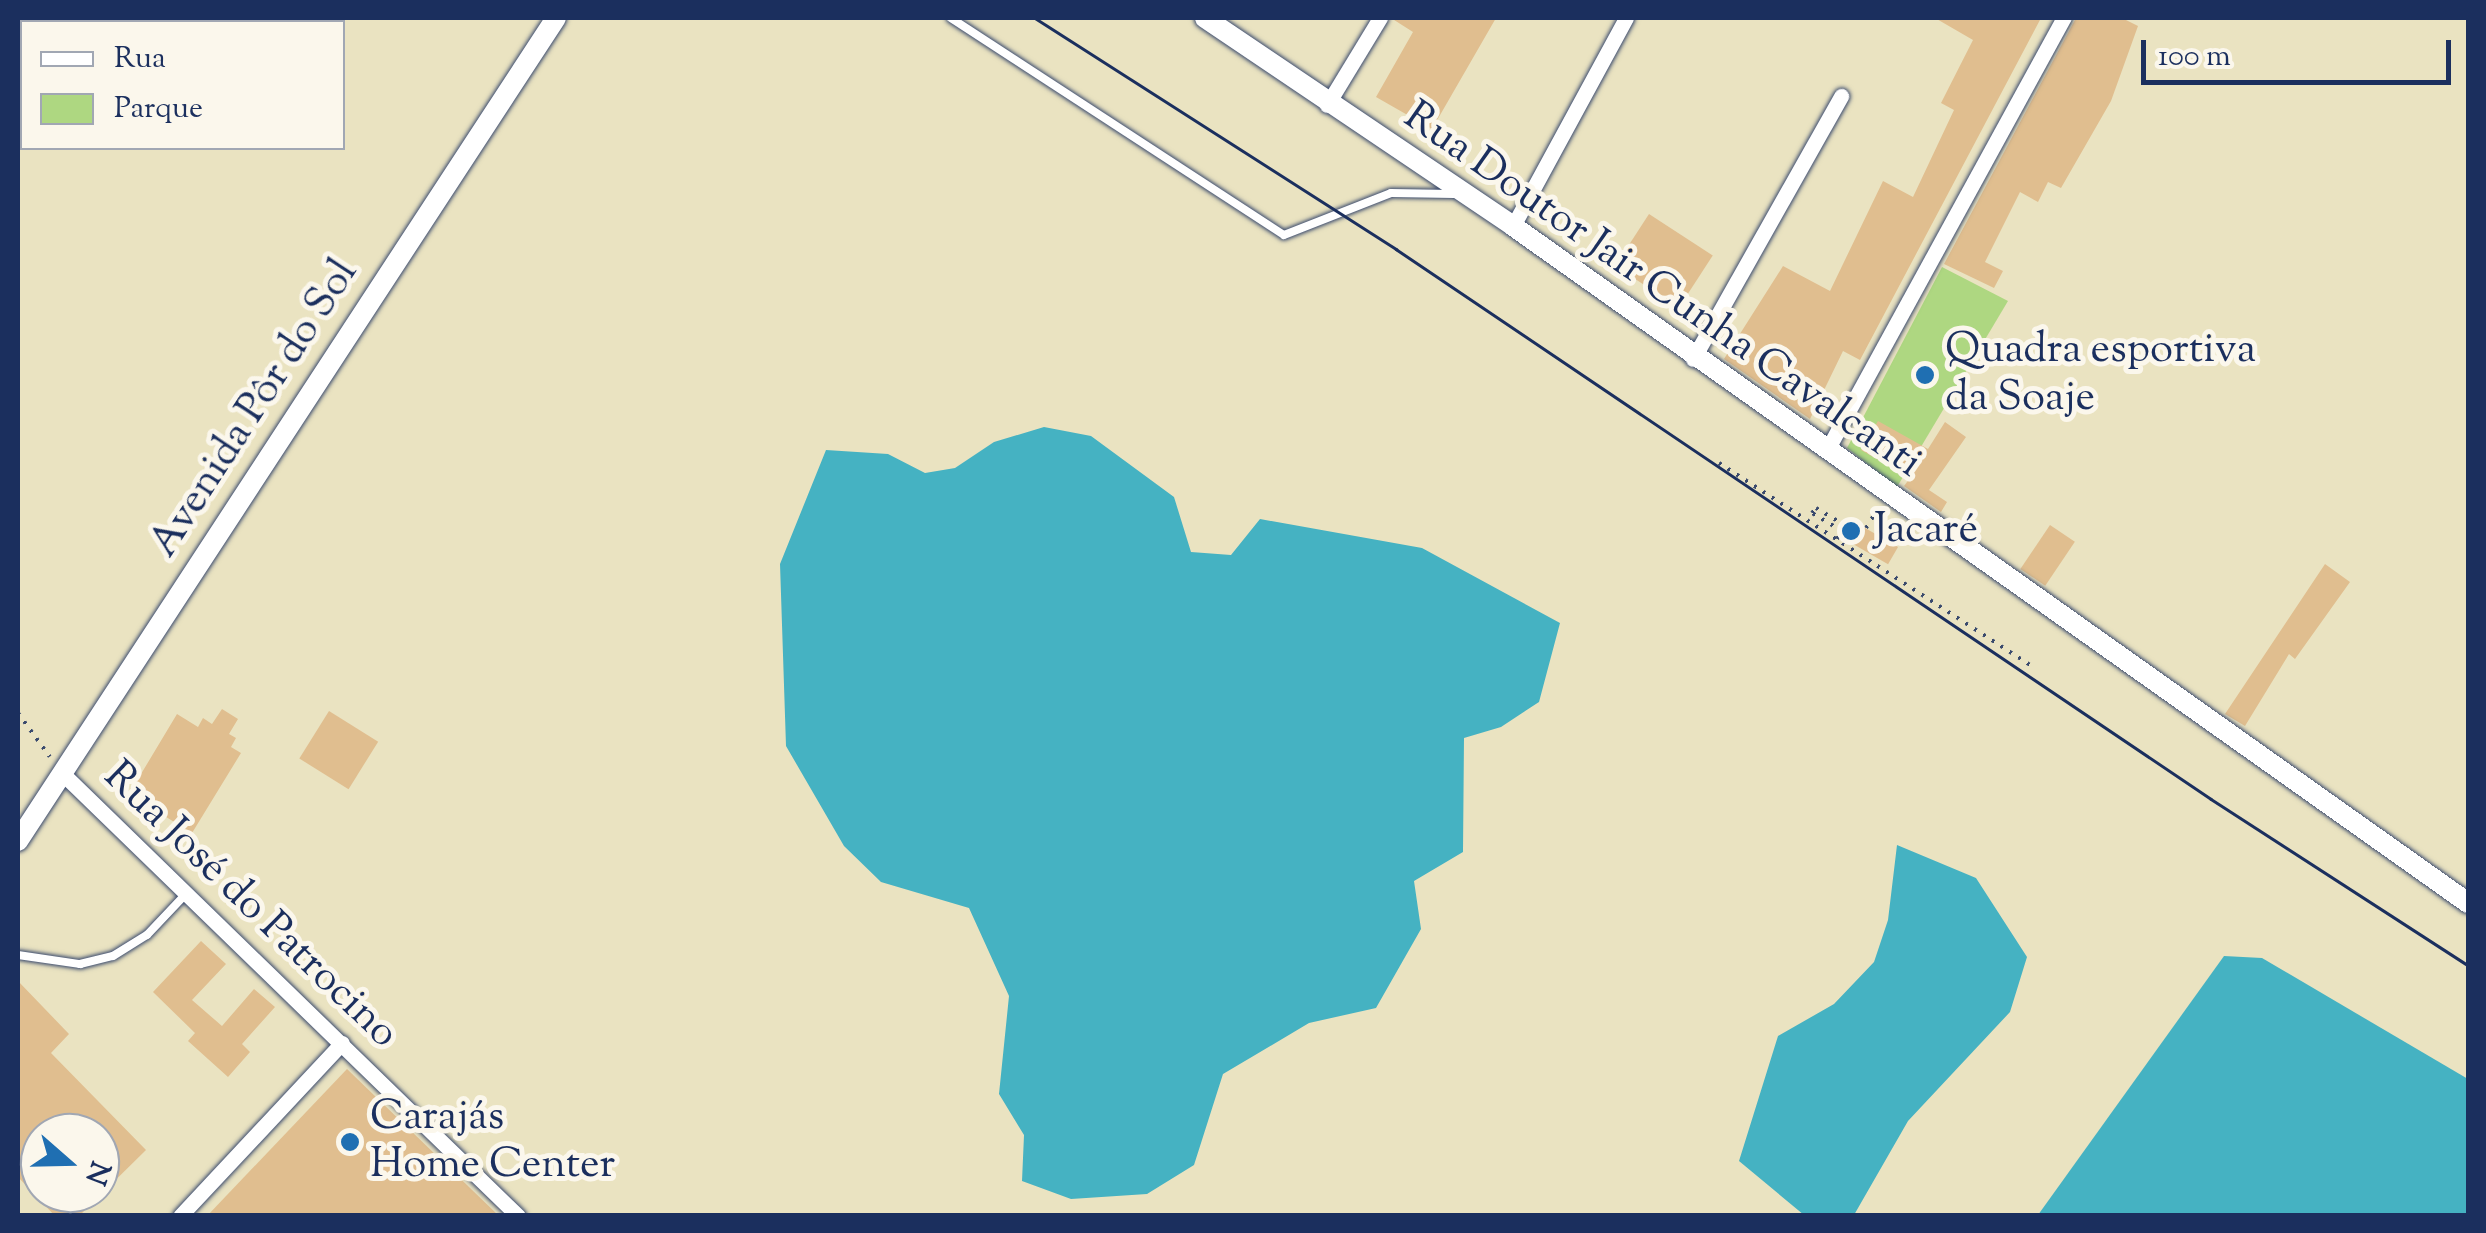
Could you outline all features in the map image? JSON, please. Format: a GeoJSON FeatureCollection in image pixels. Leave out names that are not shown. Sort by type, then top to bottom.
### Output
{"type":"FeatureCollection","features":[{"type":"Feature","properties":{"kind":"street","name":"Avenida Pôr do Sol"},"geometry":{"type":"LineString","coordinates":[[18,841],[556,18]]}},
{"type":"Feature","properties":{"kind":"street","name":"Rua Doutor Jair Cunha Cavalcanti"},"geometry":{"type":"LineString","coordinates":[[1205,18],[1327,105],[1513,226],[1693,360],[1827,450],[2468,903]]}},
{"type":"Feature","properties":{"kind":"street"},"geometry":{"type":"LineString","coordinates":[[1327,105],[1380,18]]}},
{"type":"Feature","properties":{"kind":"street"},"geometry":{"type":"LineString","coordinates":[[1513,226],[1626,18]]}},
{"type":"Feature","properties":{"kind":"street"},"geometry":{"type":"LineString","coordinates":[[1827,450],[2064,18]]}},
{"type":"Feature","properties":{"kind":"street"},"geometry":{"type":"LineString","coordinates":[[1693,360],[1841,96]]}},
{"type":"Feature","properties":{"kind":"street","name":"Rua José do Patrocino"},"geometry":{"type":"LineString","coordinates":[[62,773],[518,1216]]}},
{"type":"Feature","properties":{"kind":"street"},"geometry":{"type":"LineString","coordinates":[[180,1216],[342,1043]]}},
{"type":"Feature","properties":{"kind":"lane"},"geometry":{"type":"LineString","coordinates":[[951,18],[1284,234],[1391,193],[1462,194]]}},
{"type":"Feature","properties":{"kind":"lane"},"geometry":{"type":"LineString","coordinates":[[18,955],[80,964],[113,956],[146,935],[185,895]]}},
{"type":"Feature","properties":{"kind":"path"},"geometry":{"type":"LineString","coordinates":[[1720,463],[2032,666]]}},
{"type":"Feature","properties":{"kind":"path"},"geometry":{"type":"LineString","coordinates":[[1837,539],[1842,530],[1812,513],[1816,508],[1848,528]]}},
{"type":"Feature","properties":{"kind":"path"},"geometry":{"type":"LineString","coordinates":[[18,713],[62,773]]}},
{"type":"Feature","properties":{"kind":"green space","name":"Quadra esportiva da Soaje"},"geometry":{"type":"Polygon","coordinates":[[[1942,267],[2008,301],[1897,487],[1847,448],[1942,267]]]}},
{"type":"Feature","properties":{"kind":"water"},"geometry":{"type":"Polygon","coordinates":[[[1044,427],[1091,436],[1174,497],[1191,552],[1231,555],[1260,519],[1422,548],[1560,623],[1539,702],[1501,727],[1464,738],[1463,852],[1414,881],[1421,929],[1376,1008],[1309,1023],[1223,1074],[1194,1165],[1147,1194],[1071,1199],[1022,1181],[1024,1135],[999,1094],[1009,996],[969,908],[881,882],[844,846],[786,746],[780,564],[826,450],[888,454],[925,473],[955,468],[994,442],[1044,427]]]}},
{"type":"Feature","properties":{"kind":"water"},"geometry":{"type":"Polygon","coordinates":[[[1897,845],[1976,878],[2027,957],[2010,1012],[1908,1121],[1854,1215],[1804,1215],[1739,1161],[1778,1036],[1834,1004],[1874,962],[1888,920],[1897,845]]]}},
{"type":"Feature","properties":{"kind":"water"},"geometry":{"type":"Polygon","coordinates":[[[2224,956],[2262,958],[2468,1079],[2468,1215],[2038,1215],[2224,956]]]}},
{"type":"Feature","properties":{"kind":"building"},"geometry":{"type":"Polygon","coordinates":[[[1391,18],[1496,18],[1432,129],[1376,97],[1413,32],[1391,18]]]}},
{"type":"Feature","properties":{"kind":"building"},"geometry":{"type":"Polygon","coordinates":[[[1935,18],[2041,18],[1860,360],[1843,351],[1810,419],[1724,359],[1783,266],[1830,291],[1883,181],[1913,197],[1954,110],[1941,103],[1973,40],[1935,18]]]}},
{"type":"Feature","properties":{"kind":"building"},"geometry":{"type":"Polygon","coordinates":[[[2076,18],[2122,18],[2138,26],[2111,101],[2061,188],[2048,182],[2038,202],[2020,192],[1985,262],[2003,271],[1994,288],[1944,264],[2076,18]]]}},
{"type":"Feature","properties":{"kind":"building"},"geometry":{"type":"Polygon","coordinates":[[[1649,214],[1713,255],[1679,307],[1615,266],[1649,214]]]}},
{"type":"Feature","properties":{"kind":"building"},"geometry":{"type":"Polygon","coordinates":[[[1878,421],[1928,449],[1945,422],[1966,437],[1929,490],[1947,502],[1941,512],[1904,486],[1910,478],[1861,450],[1878,421]]]}},
{"type":"Feature","properties":{"kind":"building"},"geometry":{"type":"Polygon","coordinates":[[[1853,521],[1898,547],[1888,564],[1843,538],[1853,521]]]}},
{"type":"Feature","properties":{"kind":"building"},"geometry":{"type":"Polygon","coordinates":[[[2050,525],[2075,542],[2045,586],[2020,569],[2050,525]]]}},
{"type":"Feature","properties":{"kind":"building"},"geometry":{"type":"Polygon","coordinates":[[[2325,564],[2350,582],[2295,659],[2289,654],[2245,726],[2225,714],[2325,564]]]}},
{"type":"Feature","properties":{"kind":"building"},"geometry":{"type":"Polygon","coordinates":[[[222,709],[238,719],[229,734],[236,738],[231,747],[241,753],[192,833],[129,794],[177,714],[198,727],[203,718],[212,724],[222,709]]]}},
{"type":"Feature","properties":{"kind":"building"},"geometry":{"type":"Polygon","coordinates":[[[329,711],[378,742],[349,789],[299,758],[329,711]]]}},
{"type":"Feature","properties":{"kind":"building"},"geometry":{"type":"Polygon","coordinates":[[[201,941],[226,964],[192,1000],[222,1026],[254,989],[275,1007],[242,1044],[250,1052],[228,1077],[188,1041],[195,1033],[153,992],[201,941]]]}},
{"type":"Feature","properties":{"kind":"building"},"geometry":{"type":"Polygon","coordinates":[[[18,981],[69,1034],[51,1053],[110,1113],[20,1113],[20,1179],[18,981]]]}},
{"type":"Feature","properties":{"kind":"building","name":"Carajás Home Center"},"geometry":{"type":"Polygon","coordinates":[[[347,1069],[499,1216],[207,1216],[347,1069]]]}},
{"type":"Feature","properties":{"kind":"building"},"geometry":{"type":"Polygon","coordinates":[[[120,1123],[146,1150],[120,1176],[120,1123]]]}},
{"type":"Feature","properties":{"kind":"building"},"geometry":{"type":"Polygon","coordinates":[[[52,1213],[82,1213],[79,1216],[52,1213]]]}},
{"type":"Feature","properties":{"kind":"tram line"},"geometry":{"type":"LineString","coordinates":[[1035,18],[1396,249],[2211,799],[2468,965]]}},
{"type":"Feature","properties":{"kind":"place","name":"Quadra esportiva da Soaje"},"geometry":{"type":"Point","coordinates":[1925,375]}},
{"type":"Feature","properties":{"kind":"place","name":"Jacaré"},"geometry":{"type":"Point","coordinates":[1851,531]}},
{"type":"Feature","properties":{"kind":"place","name":"Carajás Home Center"},"geometry":{"type":"Point","coordinates":[350,1142]}}]}
